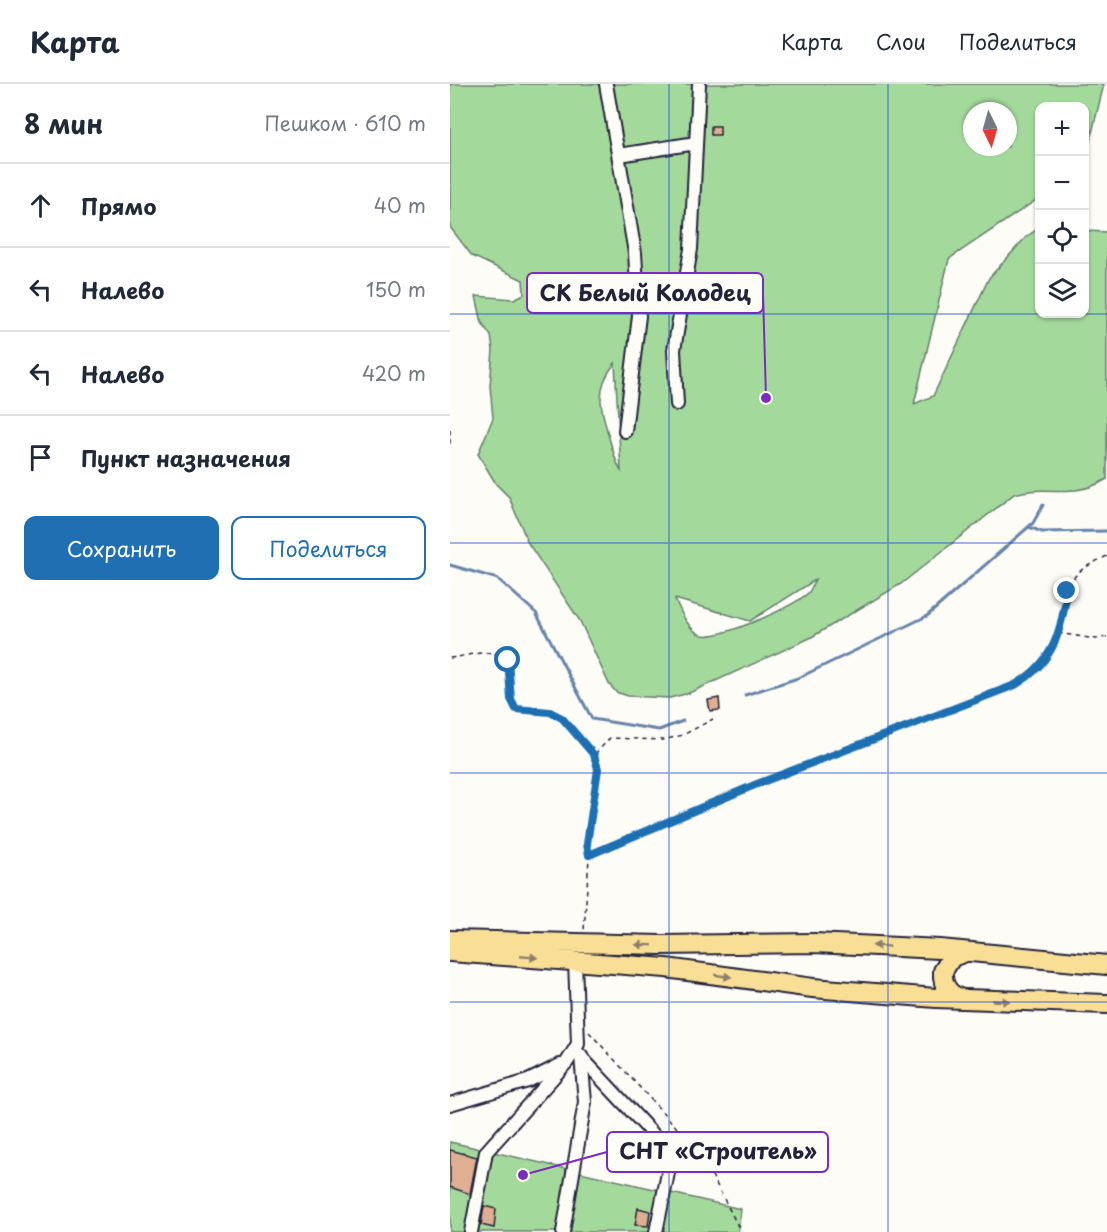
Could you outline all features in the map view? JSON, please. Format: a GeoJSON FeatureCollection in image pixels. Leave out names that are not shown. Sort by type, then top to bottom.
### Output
{"type":"FeatureCollection","features":[{"type":"Feature","properties":{"kind":"highway"},"geometry":{"type":"LineString","coordinates":[[450,940],[638,945],[814,943],[968,952],[1107,965]]}},
{"type":"Feature","properties":{"kind":"highway"},"geometry":{"type":"LineString","coordinates":[[907,996],[923,991],[931,982],[933,970],[926,955],[910,948]]}},
{"type":"Feature","properties":{"kind":"highway"},"geometry":{"type":"LineString","coordinates":[[450,952],[666,968],[813,988],[907,996],[1107,1004]]}},
{"type":"Feature","properties":{"kind":"highway"},"geometry":{"type":"LineString","coordinates":[[965,1000],[950,993],[944,983],[943,971],[952,957],[968,952]]}},
{"type":"Feature","properties":{"kind":"street"},"geometry":{"type":"LineString","coordinates":[[606,84],[635,253],[639,316],[625,431]]}},
{"type":"Feature","properties":{"kind":"street"},"geometry":{"type":"LineString","coordinates":[[677,404],[674,350],[691,249],[699,84]]}},
{"type":"Feature","properties":{"kind":"street"},"geometry":{"type":"LineString","coordinates":[[619,155],[696,143]]}},
{"type":"Feature","properties":{"kind":"street"},"geometry":{"type":"LineString","coordinates":[[563,1232],[585,1102],[578,1044],[575,961]]}},
{"type":"Feature","properties":{"kind":"street"},"geometry":{"type":"LineString","coordinates":[[471,1232],[486,1152],[567,1062],[578,1044]]}},
{"type":"Feature","properties":{"kind":"street"},"geometry":{"type":"LineString","coordinates":[[581,1057],[663,1145],[669,1158],[656,1232]]}},
{"type":"Feature","properties":{"kind":"street"},"geometry":{"type":"LineString","coordinates":[[450,1104],[528,1081],[567,1062]]}},
{"type":"Feature","properties":{"kind":"path"},"geometry":{"type":"LineString","coordinates":[[450,430],[450,445]]}},
{"type":"Feature","properties":{"kind":"path"},"geometry":{"type":"LineString","coordinates":[[589,855],[757,784],[1015,685],[1031,675],[1044,662],[1058,633],[1067,591],[1073,578],[1085,567],[1107,556]]}},
{"type":"Feature","properties":{"kind":"path"},"geometry":{"type":"LineString","coordinates":[[1058,633],[1096,639],[1107,637]]}},
{"type":"Feature","properties":{"kind":"path"},"geometry":{"type":"LineString","coordinates":[[450,658],[490,651],[500,652],[508,660],[511,699],[516,709],[550,712],[562,718],[594,755],[598,769],[587,844],[589,855],[584,932]]}},
{"type":"Feature","properties":{"kind":"path"},"geometry":{"type":"LineString","coordinates":[[594,755],[610,738],[663,740],[683,735],[713,719]]}},
{"type":"Feature","properties":{"kind":"path"},"geometry":{"type":"LineString","coordinates":[[577,1018],[689,1141],[707,1166],[741,1232]]}},
{"type":"Feature","properties":{"kind":"green space"},"geometry":{"type":"Polygon","coordinates":[[[450,84],[1104,84],[1089,145],[1089,102],[1035,102],[1035,201],[949,259],[914,404],[933,396],[989,278],[1026,237],[1035,231],[1035,318],[1089,318],[1089,231],[1107,232],[1107,479],[1083,489],[1038,490],[1014,494],[901,584],[810,638],[689,693],[670,698],[628,696],[616,692],[609,684],[580,621],[528,543],[509,497],[496,484],[478,454],[493,418],[490,386],[493,350],[491,336],[482,323],[476,296],[514,299],[524,294],[523,280],[472,256],[450,227],[450,84]],[[615,363],[603,384],[601,404],[605,424],[621,471],[615,363]],[[815,580],[750,621],[675,599],[693,630],[702,635],[711,635],[741,627],[775,613],[802,598],[809,592],[815,580]]]}},
{"type":"Feature","properties":{"kind":"green space"},"geometry":{"type":"Polygon","coordinates":[[[450,1142],[741,1209],[738,1232],[450,1232],[450,1142]]]}},
{"type":"Feature","properties":{"kind":"building"},"geometry":{"type":"Polygon","coordinates":[[[711,126],[720,126],[720,135],[711,135],[711,126]]]}},
{"type":"Feature","properties":{"kind":"building"},"geometry":{"type":"Polygon","coordinates":[[[719,698],[720,710],[710,711],[708,700],[719,698]]]}},
{"type":"Feature","properties":{"kind":"building"},"geometry":{"type":"Polygon","coordinates":[[[450,1150],[477,1157],[470,1194],[450,1187],[450,1150]]]}},
{"type":"Feature","properties":{"kind":"building"},"geometry":{"type":"Polygon","coordinates":[[[484,1206],[496,1209],[494,1228],[481,1225],[484,1206]]]}},
{"type":"Feature","properties":{"kind":"building"},"geometry":{"type":"Polygon","coordinates":[[[638,1208],[650,1211],[648,1226],[635,1225],[638,1208]]]}},
{"type":"Feature","properties":{"kind":"waterway"},"geometry":{"type":"LineString","coordinates":[[745,695],[798,678],[927,616],[1033,523],[1043,505]]}},
{"type":"Feature","properties":{"kind":"waterway"},"geometry":{"type":"LineString","coordinates":[[1029,527],[1042,532],[1107,531]]}},
{"type":"Feature","properties":{"kind":"waterway"},"geometry":{"type":"LineString","coordinates":[[450,565],[498,579],[536,613],[592,719],[659,730],[683,721]]}},
{"type":"Feature","properties":{"kind":"place","name":"СК Белый Колодец"},"geometry":{"type":"Point","coordinates":[766,398]}},
{"type":"Feature","properties":{"kind":"place","name":"СНТ «Строитель»"},"geometry":{"type":"Point","coordinates":[523,1175]}},
{"type":"Feature","properties":{"kind":"route"},"geometry":{"type":"LineString","coordinates":[[508,660],[511,699],[516,709],[550,712],[562,718],[594,755],[598,769],[587,844],[589,855],[757,784],[1015,685],[1031,675],[1044,662],[1062,624],[1067,591]]}}]}
